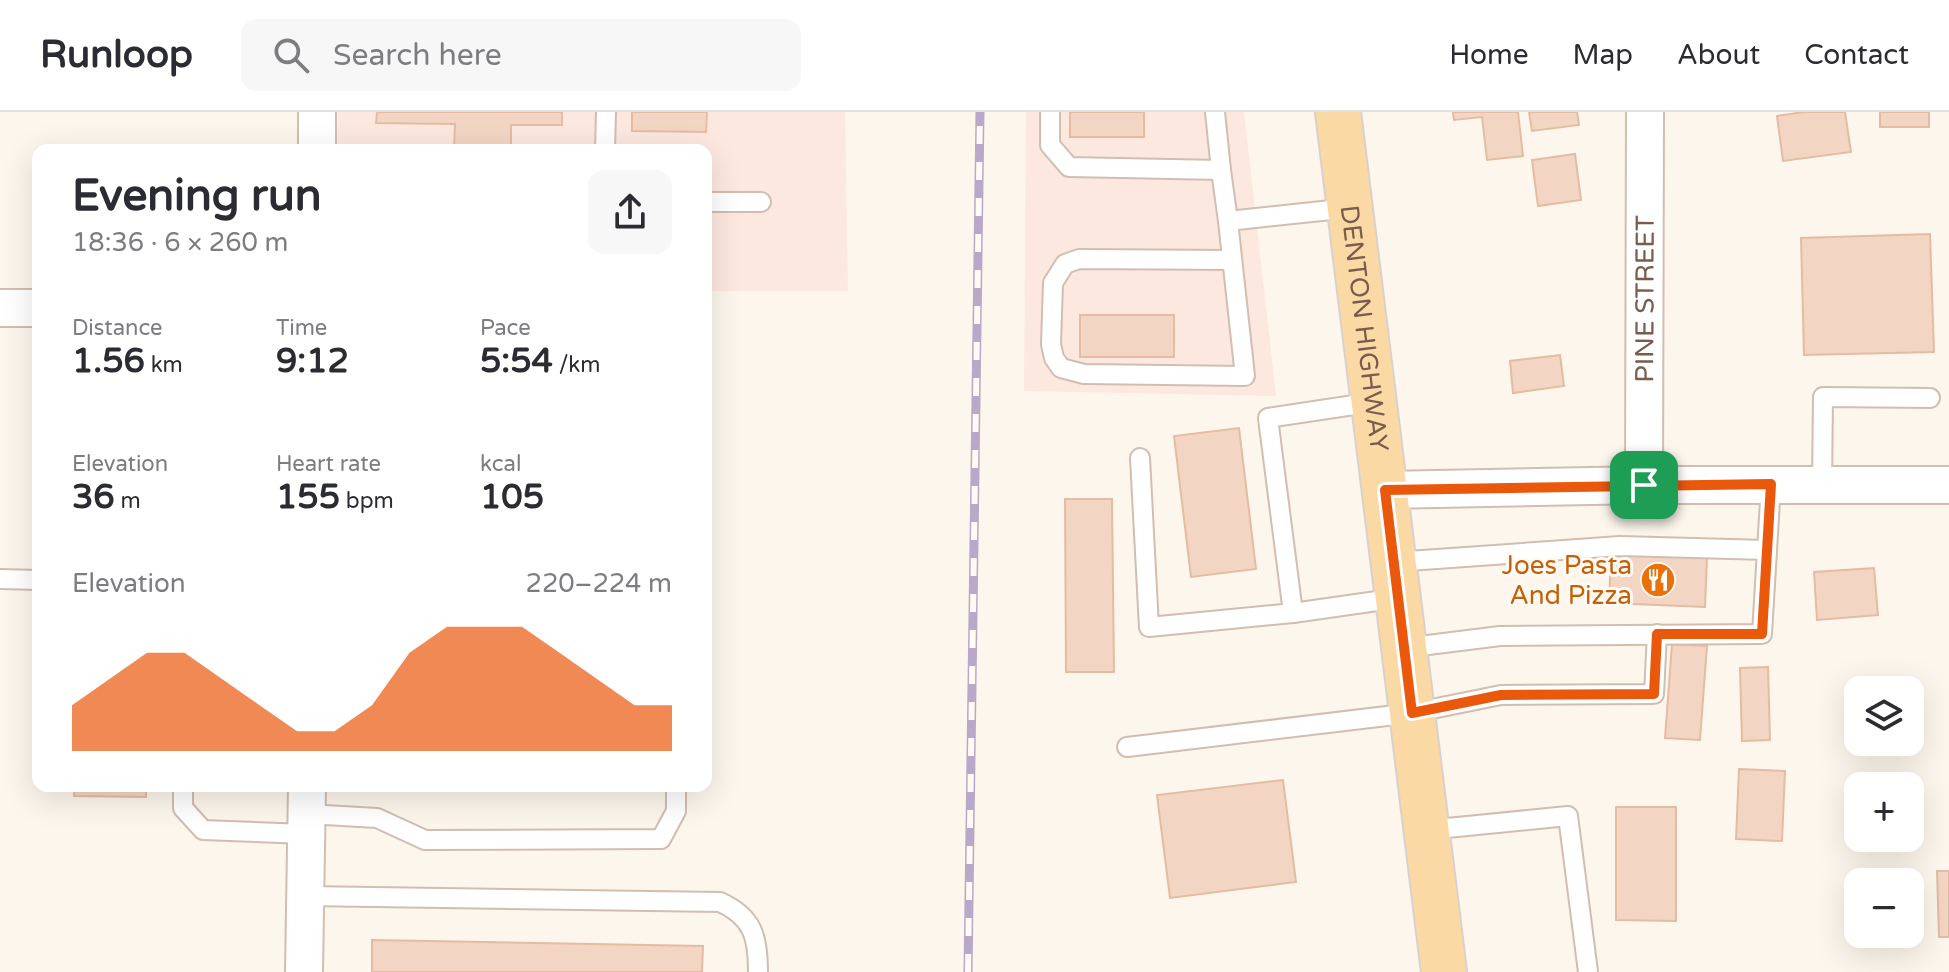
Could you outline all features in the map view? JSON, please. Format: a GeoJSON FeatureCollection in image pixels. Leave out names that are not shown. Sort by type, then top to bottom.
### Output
{"type":"FeatureCollection","features":[{"type":"Feature","properties":{"kind":"main road","name":"DENTON HIGHWAY"},"geometry":{"type":"LineString","coordinates":[[1338,112],[1444,972]]}},
{"type":"Feature","properties":{"kind":"street"},"geometry":{"type":"LineString","coordinates":[[317,112],[317,144]]}},
{"type":"Feature","properties":{"kind":"street","name":"PINE STREET"},"geometry":{"type":"LineString","coordinates":[[1644,485],[1645,112]]}},
{"type":"Feature","properties":{"kind":"street"},"geometry":{"type":"LineString","coordinates":[[0,308],[32,308]]}},
{"type":"Feature","properties":{"kind":"street"},"geometry":{"type":"LineString","coordinates":[[1385,490],[1644,485],[1949,485]]}},
{"type":"Feature","properties":{"kind":"street"},"geometry":{"type":"LineString","coordinates":[[304,972],[307,811]]}},
{"type":"Feature","properties":{"kind":"lane"},"geometry":{"type":"LineString","coordinates":[[605,144],[606,112]]}},
{"type":"Feature","properties":{"kind":"lane"},"geometry":{"type":"LineString","coordinates":[[1050,112],[1050,145],[1069,167],[1221,170]]}},
{"type":"Feature","properties":{"kind":"lane"},"geometry":{"type":"LineString","coordinates":[[1215,112],[1228,221],[1245,376],[1084,374],[1061,368],[1054,358],[1051,344],[1053,283],[1065,264],[1079,259],[1232,260]]}},
{"type":"Feature","properties":{"kind":"lane"},"geometry":{"type":"LineString","coordinates":[[712,202],[761,202]]}},
{"type":"Feature","properties":{"kind":"lane"},"geometry":{"type":"LineString","coordinates":[[1228,221],[1350,208]]}},
{"type":"Feature","properties":{"kind":"lane"},"geometry":{"type":"LineString","coordinates":[[1822,485],[1823,397],[1930,398]]}},
{"type":"Feature","properties":{"kind":"lane"},"geometry":{"type":"LineString","coordinates":[[1293,613],[1268,418],[1374,402]]}},
{"type":"Feature","properties":{"kind":"lane"},"geometry":{"type":"LineString","coordinates":[[1140,458],[1149,627],[1293,613],[1396,580],[1620,546],[1767,550]]}},
{"type":"Feature","properties":{"kind":"lane"},"geometry":{"type":"LineString","coordinates":[[1404,648],[1500,636],[1762,634],[1771,484]]}},
{"type":"Feature","properties":{"kind":"lane"},"geometry":{"type":"LineString","coordinates":[[0,579],[32,580]]}},
{"type":"Feature","properties":{"kind":"lane"},"geometry":{"type":"LineString","coordinates":[[1127,747],[1412,713],[1501,695],[1654,694],[1657,634]]}},
{"type":"Feature","properties":{"kind":"lane"},"geometry":{"type":"LineString","coordinates":[[183,792],[183,808],[203,830],[307,811],[377,818],[425,840],[661,839],[676,811],[676,792]]}},
{"type":"Feature","properties":{"kind":"lane"},"geometry":{"type":"LineString","coordinates":[[1427,830],[1568,816],[1588,972]]}},
{"type":"Feature","properties":{"kind":"lane"},"geometry":{"type":"LineString","coordinates":[[305,896],[720,902],[736,909],[751,926],[758,950],[758,972]]}},
{"type":"Feature","properties":{"kind":"shaded area"},"geometry":{"type":"Polygon","coordinates":[[[338,112],[845,112],[848,291],[712,291],[712,144],[337,144],[338,112]]]}},
{"type":"Feature","properties":{"kind":"shaded area"},"geometry":{"type":"Polygon","coordinates":[[[1026,112],[1244,112],[1276,396],[1024,391],[1026,112]]]}},
{"type":"Feature","properties":{"kind":"building"},"geometry":{"type":"Polygon","coordinates":[[[377,112],[562,112],[562,125],[511,125],[511,144],[454,144],[455,124],[376,123],[377,112]]]}},
{"type":"Feature","properties":{"kind":"building"},"geometry":{"type":"Polygon","coordinates":[[[632,112],[707,112],[706,132],[632,131],[632,112]]]}},
{"type":"Feature","properties":{"kind":"building"},"geometry":{"type":"Polygon","coordinates":[[[1070,112],[1144,112],[1144,137],[1070,137],[1070,112]]]}},
{"type":"Feature","properties":{"kind":"building"},"geometry":{"type":"Polygon","coordinates":[[[1453,112],[1518,112],[1523,156],[1487,160],[1482,117],[1454,120],[1453,112]]]}},
{"type":"Feature","properties":{"kind":"building"},"geometry":{"type":"Polygon","coordinates":[[[1529,112],[1577,112],[1579,125],[1532,131],[1529,112]]]}},
{"type":"Feature","properties":{"kind":"building"},"geometry":{"type":"Polygon","coordinates":[[[1804,112],[1845,112],[1851,152],[1783,161],[1777,116],[1804,112]]]}},
{"type":"Feature","properties":{"kind":"building"},"geometry":{"type":"Polygon","coordinates":[[[1880,112],[1929,112],[1929,127],[1880,127],[1880,112]]]}},
{"type":"Feature","properties":{"kind":"building"},"geometry":{"type":"Polygon","coordinates":[[[1575,154],[1581,200],[1538,206],[1532,160],[1575,154]]]}},
{"type":"Feature","properties":{"kind":"building"},"geometry":{"type":"Polygon","coordinates":[[[1930,234],[1934,352],[1804,355],[1801,238],[1930,234]]]}},
{"type":"Feature","properties":{"kind":"building"},"geometry":{"type":"Polygon","coordinates":[[[1080,315],[1174,315],[1174,357],[1080,357],[1080,315]]]}},
{"type":"Feature","properties":{"kind":"building"},"geometry":{"type":"Polygon","coordinates":[[[1560,355],[1564,386],[1513,393],[1510,361],[1560,355]]]}},
{"type":"Feature","properties":{"kind":"building"},"geometry":{"type":"Polygon","coordinates":[[[1239,428],[1256,569],[1191,577],[1174,436],[1239,428]]]}},
{"type":"Feature","properties":{"kind":"building"},"geometry":{"type":"Polygon","coordinates":[[[1065,499],[1112,499],[1114,672],[1066,672],[1065,499]]]}},
{"type":"Feature","properties":{"kind":"building","name":"Joes Pasta And Pizza"},"geometry":{"type":"Polygon","coordinates":[[[1611,554],[1707,558],[1705,607],[1609,603],[1611,554]]]}},
{"type":"Feature","properties":{"kind":"building"},"geometry":{"type":"Polygon","coordinates":[[[1874,568],[1878,615],[1817,620],[1814,572],[1874,568]]]}},
{"type":"Feature","properties":{"kind":"building"},"geometry":{"type":"Polygon","coordinates":[[[1672,644],[1707,646],[1700,740],[1665,738],[1672,644]]]}},
{"type":"Feature","properties":{"kind":"building"},"geometry":{"type":"Polygon","coordinates":[[[1768,667],[1770,740],[1742,741],[1740,668],[1768,667]]]}},
{"type":"Feature","properties":{"kind":"building"},"geometry":{"type":"Polygon","coordinates":[[[1739,769],[1785,771],[1782,841],[1736,839],[1739,769]]]}},
{"type":"Feature","properties":{"kind":"building"},"geometry":{"type":"Polygon","coordinates":[[[1283,780],[1296,882],[1170,898],[1157,795],[1283,780]]]}},
{"type":"Feature","properties":{"kind":"building"},"geometry":{"type":"Polygon","coordinates":[[[74,792],[146,792],[146,797],[74,796],[74,792]]]}},
{"type":"Feature","properties":{"kind":"building"},"geometry":{"type":"Polygon","coordinates":[[[1616,807],[1676,807],[1676,921],[1616,920],[1616,807]]]}},
{"type":"Feature","properties":{"kind":"building"},"geometry":{"type":"Polygon","coordinates":[[[1937,871],[1949,871],[1949,937],[1939,937],[1937,871]]]}},
{"type":"Feature","properties":{"kind":"building"},"geometry":{"type":"Polygon","coordinates":[[[372,940],[703,946],[702,972],[372,972],[372,940]]]}},
{"type":"Feature","properties":{"kind":"railway"},"geometry":{"type":"LineString","coordinates":[[968,972],[980,112]]}},
{"type":"Feature","properties":{"kind":"place","name":"Joes Pasta And Pizza"},"geometry":{"type":"Point","coordinates":[1658,580]}},
{"type":"Feature","properties":{"kind":"route"},"geometry":{"type":"LineString","coordinates":[[1771,484],[1762,634],[1657,634],[1654,694],[1501,695],[1412,713],[1385,490],[1644,485],[1771,484]]}}]}
